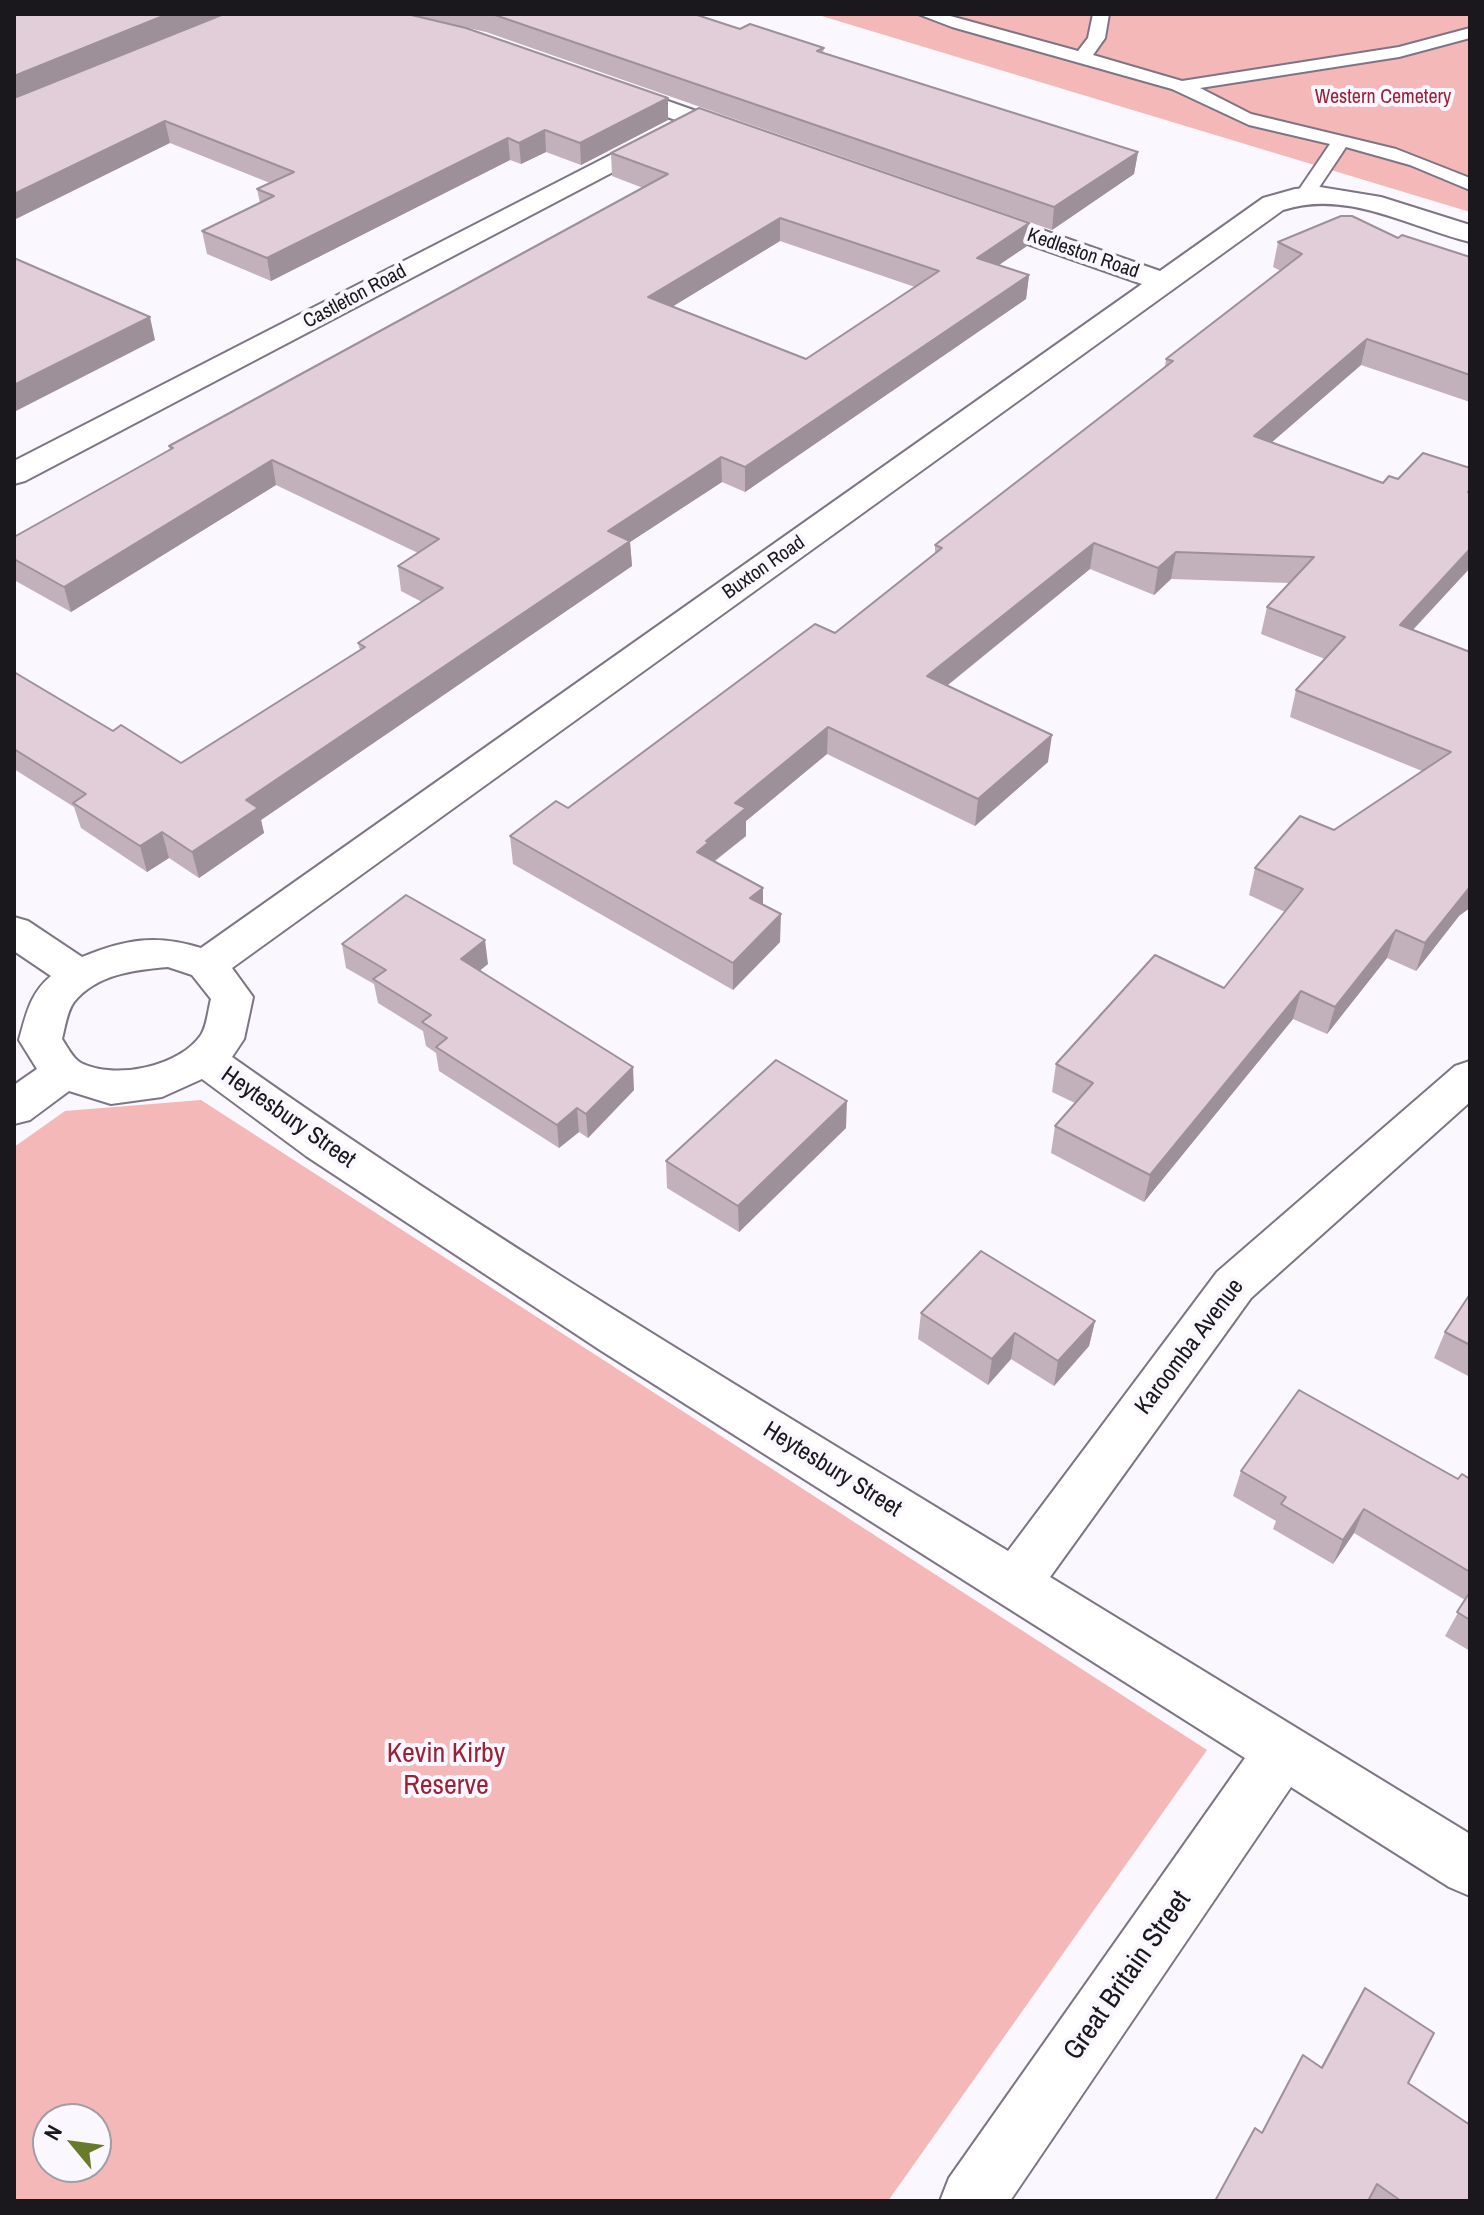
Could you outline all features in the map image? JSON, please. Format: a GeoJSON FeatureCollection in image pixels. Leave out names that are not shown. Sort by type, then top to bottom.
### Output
{"type":"FeatureCollection","features":[{"type":"Feature","properties":{"kind":"street"},"geometry":{"type":"LineString","coordinates":[[593,82],[771,145]]}},
{"type":"Feature","properties":{"kind":"street","name":"Castleton Road"},"geometry":{"type":"LineString","coordinates":[[14,474],[696,119]]}},
{"type":"Feature","properties":{"kind":"street"},"geometry":{"type":"LineString","coordinates":[[1317,195],[1359,201],[1470,234]]}},
{"type":"Feature","properties":{"kind":"street","name":"Buxton Road"},"geometry":{"type":"LineString","coordinates":[[207,965],[1273,204],[1317,195]]}},
{"type":"Feature","properties":{"kind":"street","name":"Kedleston Road"},"geometry":{"type":"LineString","coordinates":[[950,207],[1166,283]]}},
{"type":"Feature","properties":{"kind":"street"},"geometry":{"type":"LineString","coordinates":[[14,931],[79,975]]}},
{"type":"Feature","properties":{"kind":"street"},"geometry":{"type":"LineString","coordinates":[[14,1108],[63,1073],[40,1040],[53,997],[79,975],[124,956],[169,953],[207,965]]}},
{"type":"Feature","properties":{"kind":"street","name":"Heytesbury Street"},"geometry":{"type":"LineString","coordinates":[[63,1073],[111,1088],[162,1081],[204,1059],[223,1039],[232,997],[207,965]]}},
{"type":"Feature","properties":{"kind":"street","name":"Heytesbury Street"},"geometry":{"type":"LineString","coordinates":[[204,1059],[322,1144],[603,1328],[1470,1867]]}},
{"type":"Feature","properties":{"kind":"street","name":"Karoomba Avenue"},"geometry":{"type":"LineString","coordinates":[[1015,1583],[1234,1285],[1470,1077]]}},
{"type":"Feature","properties":{"kind":"street","name":"Great Britain Street"},"geometry":{"type":"LineString","coordinates":[[972,2201],[1283,1750]]}},
{"type":"Feature","properties":{"kind":"lane"},"geometry":{"type":"LineString","coordinates":[[926,14],[1182,86],[1221,109],[1254,120],[1405,156],[1470,185]]}},
{"type":"Feature","properties":{"kind":"lane"},"geometry":{"type":"LineString","coordinates":[[1081,57],[1094,47],[1100,35],[1101,14]]}},
{"type":"Feature","properties":{"kind":"lane"},"geometry":{"type":"LineString","coordinates":[[1182,86],[1228,76],[1396,53],[1470,33]]}},
{"type":"Feature","properties":{"kind":"lane"},"geometry":{"type":"LineString","coordinates":[[1317,195],[1342,139]]}},
{"type":"Feature","properties":{"kind":"green space","name":"Western Cemetery"},"geometry":{"type":"Polygon","coordinates":[[[815,14],[1470,14],[1470,212],[815,14]]]}},
{"type":"Feature","properties":{"kind":"green space","name":"Kevin Kirby Reserve"},"geometry":{"type":"Polygon","coordinates":[[[201,1100],[1207,1750],[888,2201],[14,2201],[14,1147],[65,1111],[201,1100]]]}},
{"type":"Feature","properties":{"kind":"building"},"geometry":{"type":"Polygon","coordinates":[[[14,14],[168,14],[14,76],[14,14]]]}},
{"type":"Feature","properties":{"kind":"building"},"geometry":{"type":"Polygon","coordinates":[[[224,14],[407,14],[466,28],[668,98],[580,143],[545,130],[519,143],[508,138],[267,258],[202,231],[274,196],[257,189],[294,172],[165,121],[14,194],[14,98],[224,14]]]}},
{"type":"Feature","properties":{"kind":"building"},"geometry":{"type":"Polygon","coordinates":[[[492,14],[694,14],[740,29],[750,24],[824,48],[817,51],[1138,152],[1054,207],[492,14]]]}},
{"type":"Feature","properties":{"kind":"building"},"geometry":{"type":"Polygon","coordinates":[[[699,108],[1029,223],[977,258],[1029,275],[745,467],[721,457],[608,531],[630,541],[246,800],[258,808],[192,852],[162,832],[140,846],[73,803],[86,794],[14,749],[14,672],[113,731],[121,725],[181,763],[365,647],[358,643],[443,588],[398,566],[439,539],[272,460],[64,587],[14,559],[14,537],[173,448],[169,446],[668,174],[611,153],[699,108]],[[780,218],[648,297],[806,359],[939,271],[780,218]]]}},
{"type":"Feature","properties":{"kind":"building"},"geometry":{"type":"Polygon","coordinates":[[[1341,216],[1352,216],[1398,238],[1402,235],[1470,257],[1470,375],[1367,339],[1254,436],[1383,483],[1389,476],[1398,479],[1423,453],[1470,468],[1470,549],[1400,625],[1470,652],[1470,887],[1425,943],[1396,930],[1335,1007],[1301,991],[1150,1175],[1055,1126],[1093,1083],[1056,1064],[1155,955],[1224,988],[1303,889],[1255,868],[1300,816],[1334,830],[1451,752],[1296,690],[1345,637],[1267,607],[1314,557],[1176,552],[1158,568],[1094,543],[927,676],[1052,735],[978,799],[828,727],[735,803],[746,808],[697,852],[763,888],[750,898],[781,914],[733,963],[510,836],[556,801],[568,808],[815,624],[835,633],[942,548],[935,545],[1173,361],[1166,359],[1302,254],[1278,242],[1341,216]]]}},
{"type":"Feature","properties":{"kind":"building"},"geometry":{"type":"Polygon","coordinates":[[[14,258],[150,317],[14,385],[14,258]]]}},
{"type":"Feature","properties":{"kind":"building"},"geometry":{"type":"Polygon","coordinates":[[[406,895],[485,940],[461,959],[633,1067],[586,1114],[577,1108],[557,1125],[436,1047],[447,1038],[422,1022],[431,1015],[373,979],[386,970],[342,944],[406,895]]]}},
{"type":"Feature","properties":{"kind":"building"},"geometry":{"type":"Polygon","coordinates":[[[776,1060],[847,1101],[738,1206],[666,1161],[776,1060]]]}},
{"type":"Feature","properties":{"kind":"building"},"geometry":{"type":"Polygon","coordinates":[[[981,1251],[1095,1321],[1058,1361],[1015,1333],[992,1359],[921,1313],[981,1251]]]}},
{"type":"Feature","properties":{"kind":"building"},"geometry":{"type":"Polygon","coordinates":[[[1470,1294],[1470,1345],[1445,1332],[1470,1294]]]}},
{"type":"Feature","properties":{"kind":"building"},"geometry":{"type":"Polygon","coordinates":[[[1299,1390],[1458,1479],[1462,1474],[1470,1479],[1470,1572],[1364,1509],[1343,1540],[1281,1504],[1286,1497],[1241,1471],[1299,1390]]]}},
{"type":"Feature","properties":{"kind":"building"},"geometry":{"type":"Polygon","coordinates":[[[1470,1592],[1470,1620],[1457,1612],[1470,1592]]]}},
{"type":"Feature","properties":{"kind":"building"},"geometry":{"type":"Polygon","coordinates":[[[1365,1988],[1434,2033],[1408,2083],[1470,2125],[1470,2201],[1401,2201],[1377,2184],[1368,2201],[1215,2201],[1255,2128],[1262,2133],[1303,2055],[1322,2068],[1365,1988]]]}}]}
